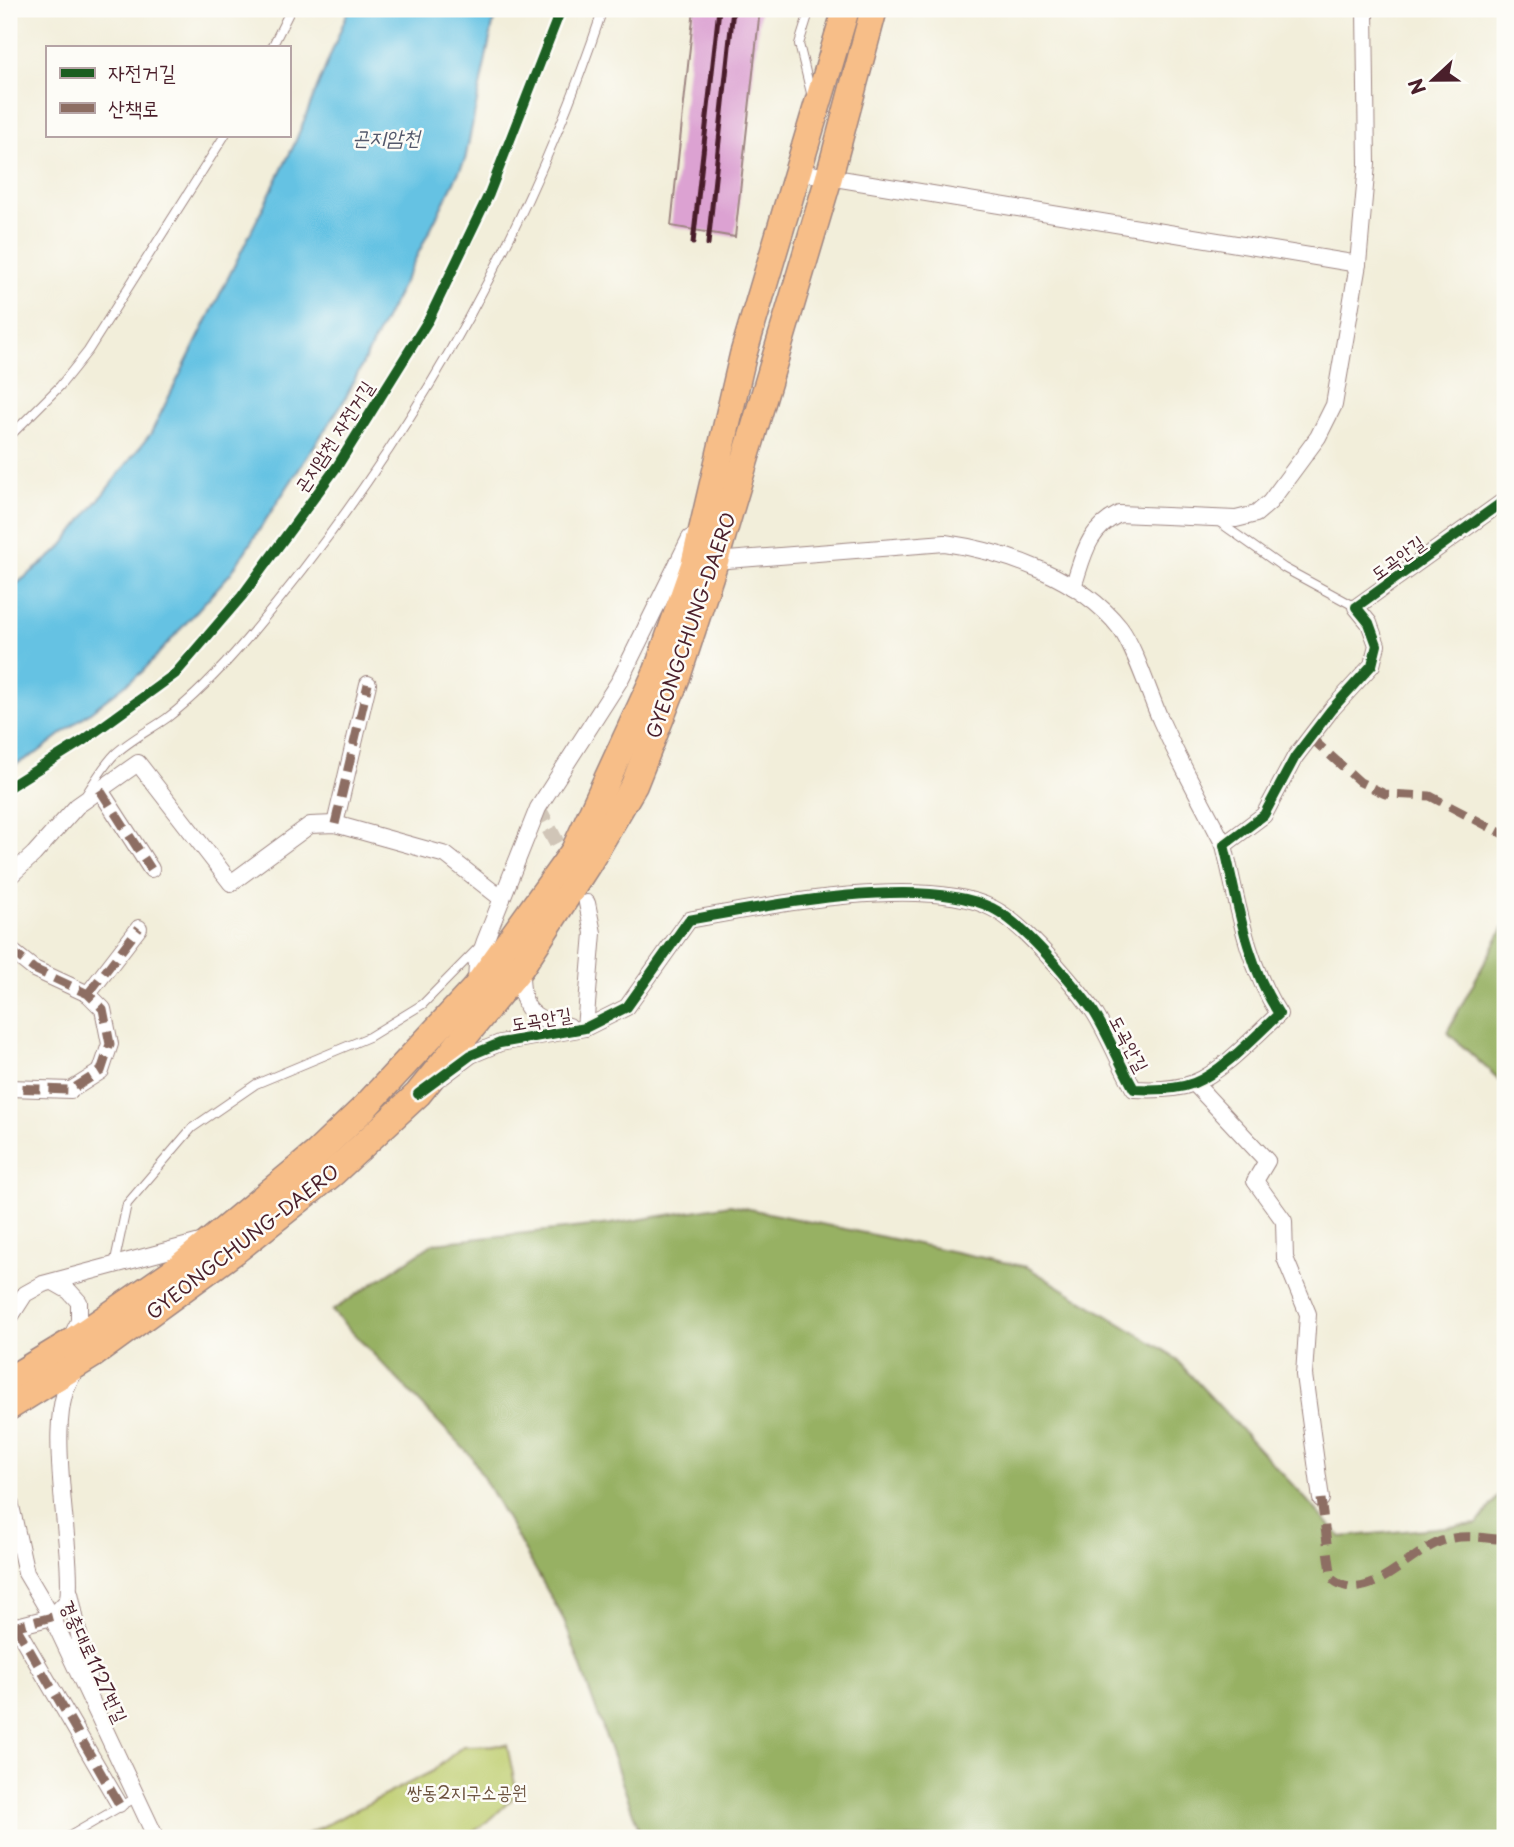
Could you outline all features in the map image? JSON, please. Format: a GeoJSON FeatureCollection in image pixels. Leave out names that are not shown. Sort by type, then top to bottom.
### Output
{"type":"FeatureCollection","features":[{"type":"Feature","properties":{"kind":"main road","name":"GYEONGCHUNG-DAERO"},"geometry":{"type":"LineString","coordinates":[[9,1407],[222,1232],[364,1108],[476,987],[574,851],[657,671],[694,565],[743,355],[846,9]]}},
{"type":"Feature","properties":{"kind":"main road","name":"GYEONGCHUNG-DAERO"},"geometry":{"type":"LineString","coordinates":[[9,1380],[79,1350],[236,1251],[333,1173],[418,1094],[521,967],[589,862],[634,785],[677,677],[715,561],[829,177],[874,9]]}},
{"type":"Feature","properties":{"kind":"main road"},"geometry":{"type":"LineString","coordinates":[[785,216],[792,220],[795,226],[786,267],[794,291]]}},
{"type":"Feature","properties":{"kind":"street"},"geometry":{"type":"LineString","coordinates":[[1073,587],[1091,534],[1104,522],[1119,514],[1236,519],[1256,514],[1270,502],[1318,437],[1334,405],[1358,264],[1367,164],[1365,9]]}},
{"type":"Feature","properties":{"kind":"street"},"geometry":{"type":"LineString","coordinates":[[798,172],[1358,264]]}},
{"type":"Feature","properties":{"kind":"street"},"geometry":{"type":"LineString","coordinates":[[476,987],[477,964],[538,808],[620,680],[682,559],[713,481]]}},
{"type":"Feature","properties":{"kind":"street","name":"도곡안길"},"geometry":{"type":"LineString","coordinates":[[1356,607],[1505,500]]}},
{"type":"Feature","properties":{"kind":"street"},"geometry":{"type":"LineString","coordinates":[[715,561],[945,542],[980,548],[1014,559],[1073,587],[1121,629],[1170,741],[1224,845],[1264,815],[1295,757],[1331,710],[1372,665],[1377,645],[1370,623],[1356,607]]}},
{"type":"Feature","properties":{"kind":"street"},"geometry":{"type":"LineString","coordinates":[[335,824],[368,684]]}},
{"type":"Feature","properties":{"kind":"street"},"geometry":{"type":"LineString","coordinates":[[9,877],[34,854],[77,806],[138,763],[231,883],[310,825],[335,824],[446,855],[502,899]]}},
{"type":"Feature","properties":{"kind":"street"},"geometry":{"type":"LineString","coordinates":[[100,790],[151,869]]}},
{"type":"Feature","properties":{"kind":"street","name":"도곡안길"},"geometry":{"type":"LineString","coordinates":[[418,1094],[471,1055],[500,1043],[585,1028],[627,1007],[689,920],[785,902],[921,894],[962,897],[994,909],[1027,934],[1093,1011],[1134,1089],[1155,1090],[1194,1083],[1223,1063],[1279,1014],[1260,985],[1224,845]]}},
{"type":"Feature","properties":{"kind":"street"},"geometry":{"type":"LineString","coordinates":[[521,967],[520,993],[530,1013],[547,1023],[585,1028],[593,933],[587,903]]}},
{"type":"Feature","properties":{"kind":"street"},"geometry":{"type":"LineString","coordinates":[[88,994],[139,928]]}},
{"type":"Feature","properties":{"kind":"street"},"geometry":{"type":"LineString","coordinates":[[9,949],[34,969],[88,994],[103,1009],[110,1044],[101,1071],[71,1090],[9,1088]]}},
{"type":"Feature","properties":{"kind":"street"},"geometry":{"type":"LineString","coordinates":[[1194,1083],[1267,1161],[1255,1181],[1284,1220],[1285,1258],[1308,1314],[1304,1375],[1321,1499]]}},
{"type":"Feature","properties":{"kind":"street"},"geometry":{"type":"LineString","coordinates":[[9,1319],[26,1294],[43,1284],[55,1283],[197,1243],[222,1232]]}},
{"type":"Feature","properties":{"kind":"street"},"geometry":{"type":"LineString","coordinates":[[55,1283],[69,1291],[79,1302],[79,1350],[62,1408],[59,1439],[69,1590],[82,1658],[99,1720]]}},
{"type":"Feature","properties":{"kind":"street","name":"경충대로1127번길"},"geometry":{"type":"LineString","coordinates":[[9,1497],[26,1573],[52,1617],[156,1838]]}},
{"type":"Feature","properties":{"kind":"street"},"geometry":{"type":"LineString","coordinates":[[9,1546],[26,1573]]}},
{"type":"Feature","properties":{"kind":"street"},"geometry":{"type":"LineString","coordinates":[[69,1590],[63,1609],[52,1617],[12,1627],[119,1804]]}},
{"type":"Feature","properties":{"kind":"lane"},"geometry":{"type":"LineString","coordinates":[[272,46],[291,9]]}},
{"type":"Feature","properties":{"kind":"lane"},"geometry":{"type":"LineString","coordinates":[[77,806],[114,755],[169,716],[244,642],[323,547],[387,457],[469,320],[526,205],[573,100],[603,9]]}},
{"type":"Feature","properties":{"kind":"lane"},"geometry":{"type":"LineString","coordinates":[[810,9],[799,44],[816,110]]}},
{"type":"Feature","properties":{"kind":"lane"},"geometry":{"type":"LineString","coordinates":[[9,438],[60,386],[88,351],[224,136]]}},
{"type":"Feature","properties":{"kind":"lane"},"geometry":{"type":"LineString","coordinates":[[1215,518],[1284,568],[1356,607]]}},
{"type":"Feature","properties":{"kind":"lane"},"geometry":{"type":"LineString","coordinates":[[114,1265],[127,1204],[192,1128],[256,1084],[369,1037],[423,1004],[485,941]]}},
{"type":"Feature","properties":{"kind":"lane"},"geometry":{"type":"LineString","coordinates":[[66,1838],[119,1804],[137,1797]]}},
{"type":"Feature","properties":{"kind":"green space"},"geometry":{"type":"Polygon","coordinates":[[[1505,925],[1505,1085],[1447,1032],[1505,925]]]}},
{"type":"Feature","properties":{"kind":"green space"},"geometry":{"type":"Polygon","coordinates":[[[730,1205],[1027,1267],[1172,1355],[1341,1537],[1477,1524],[1505,1487],[1505,1838],[642,1838],[564,1620],[471,1456],[332,1311],[434,1243],[611,1224],[730,1205]]]}},
{"type":"Feature","properties":{"kind":"green space","name":"쌍동2지구소공원"},"geometry":{"type":"Polygon","coordinates":[[[507,1745],[517,1794],[492,1818],[464,1838],[300,1838],[433,1771],[463,1746],[507,1745]]]}},
{"type":"Feature","properties":{"kind":"water","name":"곤지암천"},"geometry":{"type":"Polygon","coordinates":[[[349,9],[496,9],[465,160],[345,399],[231,573],[142,672],[37,753],[9,768],[9,590],[59,550],[151,433],[294,145],[349,9]]]}},
{"type":"Feature","properties":{"kind":"building"},"geometry":{"type":"Polygon","coordinates":[[[694,9],[760,9],[735,237],[671,226],[694,9]]]}},
{"type":"Feature","properties":{"kind":"tunnel"},"geometry":{"type":"LineString","coordinates":[[538,808],[569,866]]}},
{"type":"Feature","properties":{"kind":"railway"},"geometry":{"type":"LineString","coordinates":[[693,243],[719,9]]}},
{"type":"Feature","properties":{"kind":"railway"},"geometry":{"type":"LineString","coordinates":[[708,244],[733,9]]}},
{"type":"Feature","properties":{"kind":"marked path"},"geometry":{"type":"LineString","coordinates":[[335,824],[368,684]]}},
{"type":"Feature","properties":{"kind":"marked path"},"geometry":{"type":"LineString","coordinates":[[1310,737],[1360,782],[1385,794],[1430,796],[1505,835]]}},
{"type":"Feature","properties":{"kind":"marked path"},"geometry":{"type":"LineString","coordinates":[[100,790],[151,869]]}},
{"type":"Feature","properties":{"kind":"marked path"},"geometry":{"type":"LineString","coordinates":[[88,994],[139,928]]}},
{"type":"Feature","properties":{"kind":"marked path"},"geometry":{"type":"LineString","coordinates":[[9,949],[34,969],[88,994],[103,1009],[110,1044],[101,1071],[71,1090],[9,1088]]}},
{"type":"Feature","properties":{"kind":"marked path"},"geometry":{"type":"LineString","coordinates":[[1321,1499],[1332,1579],[1346,1586],[1360,1587],[1375,1582],[1432,1545],[1445,1540],[1467,1537],[1505,1540]]}},
{"type":"Feature","properties":{"kind":"marked path"},"geometry":{"type":"LineString","coordinates":[[9,1628],[52,1617]]}},
{"type":"Feature","properties":{"kind":"marked path"},"geometry":{"type":"LineString","coordinates":[[15,1625],[119,1804]]}},
{"type":"Feature","properties":{"kind":"cycle path","name":"곤지암천 자전거길"},"geometry":{"type":"LineString","coordinates":[[9,787],[84,740],[175,674],[242,596],[338,465],[429,319],[489,194],[561,9]]}},
{"type":"Feature","properties":{"kind":"cycle path"},"geometry":{"type":"LineString","coordinates":[[418,1094],[471,1055],[500,1043],[585,1028],[627,1007],[689,920],[799,901],[886,893],[962,898],[992,908],[1018,926],[1046,954],[1092,1009],[1134,1089],[1180,1087],[1205,1078],[1279,1014],[1258,974],[1251,954],[1224,845],[1264,815],[1295,757],[1331,710],[1372,665],[1377,645],[1369,623],[1356,607],[1505,500]]}}]}
